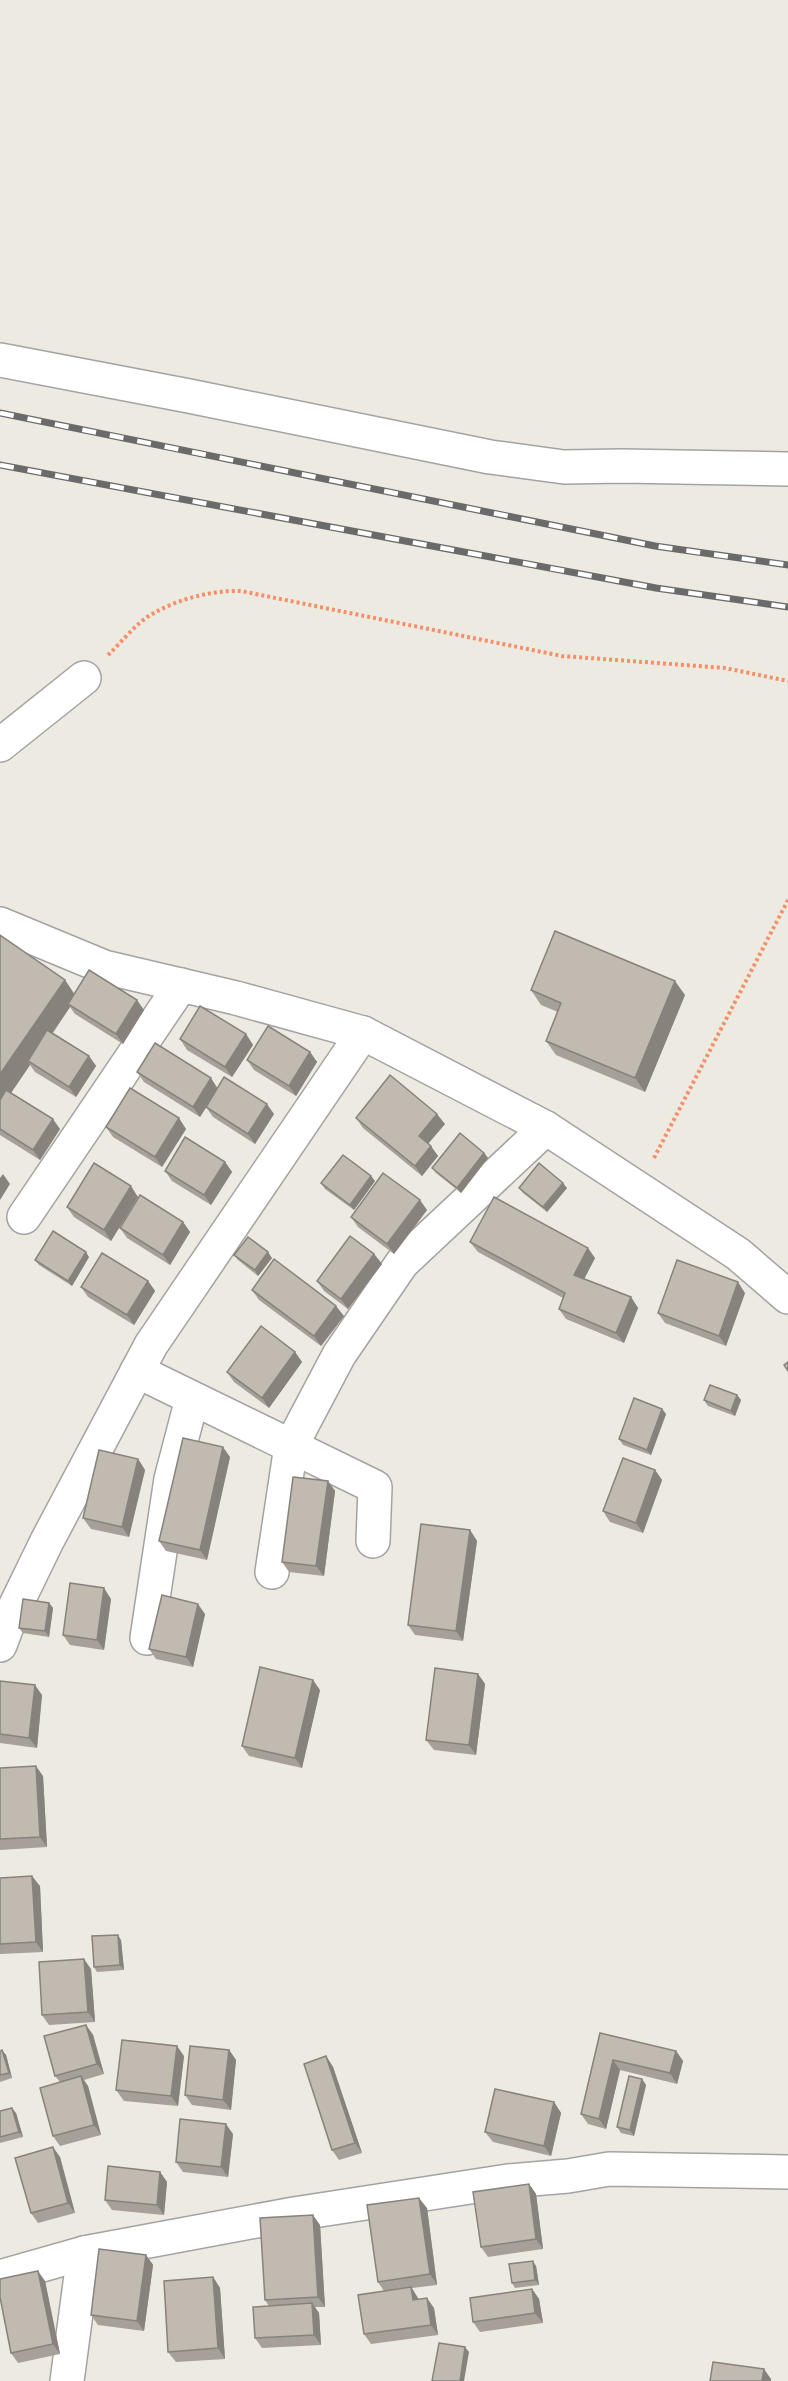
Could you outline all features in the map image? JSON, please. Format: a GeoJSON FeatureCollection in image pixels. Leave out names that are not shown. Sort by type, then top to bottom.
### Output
{"type":"FeatureCollection","features":[{"type":"Feature","properties":{"kind":"street"},"geometry":{"type":"LineString","coordinates":[[0,360],[490,457],[564,467],[788,469]]}},
{"type":"Feature","properties":{"kind":"street"},"geometry":{"type":"LineString","coordinates":[[0,745],[84,678]]}},
{"type":"Feature","properties":{"kind":"street"},"geometry":{"type":"LineString","coordinates":[[0,924],[104,967],[363,1033],[546,1128],[738,1254],[788,1297]]}},
{"type":"Feature","properties":{"kind":"street"},"geometry":{"type":"LineString","coordinates":[[24,1217],[181,986]]}},
{"type":"Feature","properties":{"kind":"street"},"geometry":{"type":"LineString","coordinates":[[0,1644],[47,1540],[151,1345],[363,1033]]}},
{"type":"Feature","properties":{"kind":"street"},"geometry":{"type":"LineString","coordinates":[[272,1572],[291,1446],[339,1355],[402,1263],[546,1128]]}},
{"type":"Feature","properties":{"kind":"street"},"geometry":{"type":"LineString","coordinates":[[137,1371],[375,1487],[373,1541]]}},
{"type":"Feature","properties":{"kind":"street"},"geometry":{"type":"LineString","coordinates":[[147,1638],[171,1479],[192,1399]]}},
{"type":"Feature","properties":{"kind":"street"},"geometry":{"type":"LineString","coordinates":[[0,2276],[84,2253],[415,2194],[508,2181],[568,2176],[609,2169],[788,2172]]}},
{"type":"Feature","properties":{"kind":"street"},"geometry":{"type":"LineString","coordinates":[[67,2381],[84,2253]]}},
{"type":"Feature","properties":{"kind":"path"},"geometry":{"type":"LineString","coordinates":[[84,678],[151,614],[207,594],[242,591],[561,656],[725,668],[788,681]]}},
{"type":"Feature","properties":{"kind":"path"},"geometry":{"type":"LineString","coordinates":[[638,1188],[788,900]]}},
{"type":"Feature","properties":{"kind":"building"},"geometry":{"type":"Polygon","coordinates":[[[555,931],[675,981],[635,1078],[546,1041],[561,1003],[531,990],[555,931]]]}},
{"type":"Feature","properties":{"kind":"building"},"geometry":{"type":"Polygon","coordinates":[[[0,935],[65,980],[0,1074],[0,935]]]}},
{"type":"Feature","properties":{"kind":"building"},"geometry":{"type":"Polygon","coordinates":[[[89,970],[137,1000],[116,1034],[68,1004],[89,970]]]}},
{"type":"Feature","properties":{"kind":"building"},"geometry":{"type":"Polygon","coordinates":[[[200,1006],[246,1034],[225,1067],[180,1039],[200,1006]]]}},
{"type":"Feature","properties":{"kind":"building"},"geometry":{"type":"Polygon","coordinates":[[[268,1026],[310,1052],[289,1086],[247,1060],[268,1026]]]}},
{"type":"Feature","properties":{"kind":"building"},"geometry":{"type":"Polygon","coordinates":[[[47,1030],[89,1056],[69,1087],[28,1061],[47,1030]]]}},
{"type":"Feature","properties":{"kind":"building"},"geometry":{"type":"Polygon","coordinates":[[[155,1043],[211,1078],[193,1107],[137,1072],[155,1043]]]}},
{"type":"Feature","properties":{"kind":"building"},"geometry":{"type":"Polygon","coordinates":[[[390,1075],[437,1114],[419,1136],[431,1146],[415,1166],[356,1118],[390,1075]]]}},
{"type":"Feature","properties":{"kind":"building"},"geometry":{"type":"Polygon","coordinates":[[[224,1077],[267,1104],[248,1134],[206,1107],[224,1077]]]}},
{"type":"Feature","properties":{"kind":"building"},"geometry":{"type":"Polygon","coordinates":[[[130,1088],[179,1118],[155,1157],[106,1127],[130,1088]]]}},
{"type":"Feature","properties":{"kind":"building"},"geometry":{"type":"Polygon","coordinates":[[[6,1090],[53,1119],[33,1150],[0,1129],[0,1100],[6,1090]]]}},
{"type":"Feature","properties":{"kind":"building"},"geometry":{"type":"Polygon","coordinates":[[[460,1133],[484,1153],[457,1188],[432,1168],[460,1133]]]}},
{"type":"Feature","properties":{"kind":"building"},"geometry":{"type":"Polygon","coordinates":[[[185,1137],[225,1162],[204,1195],[165,1171],[185,1137]]]}},
{"type":"Feature","properties":{"kind":"building"},"geometry":{"type":"Polygon","coordinates":[[[343,1155],[371,1176],[350,1205],[321,1183],[343,1155]]]}},
{"type":"Feature","properties":{"kind":"building"},"geometry":{"type":"Polygon","coordinates":[[[94,1163],[131,1186],[104,1230],[67,1207],[94,1163]]]}},
{"type":"Feature","properties":{"kind":"building"},"geometry":{"type":"Polygon","coordinates":[[[539,1163],[563,1183],[543,1207],[519,1188],[539,1163]]]}},
{"type":"Feature","properties":{"kind":"building"},"geometry":{"type":"Polygon","coordinates":[[[383,1173],[420,1200],[387,1244],[351,1217],[383,1173]]]}},
{"type":"Feature","properties":{"kind":"building"},"geometry":{"type":"Polygon","coordinates":[[[140,1195],[183,1222],[163,1255],[120,1228],[140,1195]]]}},
{"type":"Feature","properties":{"kind":"building"},"geometry":{"type":"Polygon","coordinates":[[[494,1197],[588,1248],[574,1275],[631,1297],[616,1333],[559,1309],[565,1293],[470,1242],[494,1197]]]}},
{"type":"Feature","properties":{"kind":"building"},"geometry":{"type":"Polygon","coordinates":[[[53,1231],[86,1252],[68,1281],[35,1260],[53,1231]]]}},
{"type":"Feature","properties":{"kind":"building"},"geometry":{"type":"Polygon","coordinates":[[[350,1236],[374,1254],[341,1299],[317,1281],[350,1236]]]}},
{"type":"Feature","properties":{"kind":"building"},"geometry":{"type":"Polygon","coordinates":[[[248,1237],[268,1252],[255,1270],[234,1255],[248,1237]]]}},
{"type":"Feature","properties":{"kind":"building"},"geometry":{"type":"Polygon","coordinates":[[[102,1253],[148,1281],[127,1315],[81,1287],[102,1253]]]}},
{"type":"Feature","properties":{"kind":"building"},"geometry":{"type":"Polygon","coordinates":[[[274,1259],[336,1306],[314,1336],[252,1290],[274,1259]]]}},
{"type":"Feature","properties":{"kind":"building"},"geometry":{"type":"Polygon","coordinates":[[[677,1260],[738,1282],[719,1336],[658,1313],[677,1260]]]}},
{"type":"Feature","properties":{"kind":"building"},"geometry":{"type":"Polygon","coordinates":[[[261,1326],[295,1352],[262,1398],[227,1372],[261,1326]]]}},
{"type":"Feature","properties":{"kind":"building"},"geometry":{"type":"Polygon","coordinates":[[[710,1385],[737,1395],[731,1411],[704,1400],[710,1385]]]}},
{"type":"Feature","properties":{"kind":"building"},"geometry":{"type":"Polygon","coordinates":[[[634,1398],[662,1409],[647,1450],[619,1439],[634,1398]]]}},
{"type":"Feature","properties":{"kind":"building"},"geometry":{"type":"Polygon","coordinates":[[[183,1438],[223,1447],[200,1550],[159,1541],[183,1438]]]}},
{"type":"Feature","properties":{"kind":"building"},"geometry":{"type":"Polygon","coordinates":[[[99,1450],[138,1459],[122,1527],[83,1518],[99,1450]]]}},
{"type":"Feature","properties":{"kind":"building"},"geometry":{"type":"Polygon","coordinates":[[[623,1458],[655,1470],[636,1523],[603,1511],[623,1458]]]}},
{"type":"Feature","properties":{"kind":"building"},"geometry":{"type":"Polygon","coordinates":[[[293,1477],[328,1481],[316,1566],[282,1562],[293,1477]]]}},
{"type":"Feature","properties":{"kind":"building"},"geometry":{"type":"Polygon","coordinates":[[[421,1524],[470,1530],[456,1631],[408,1625],[421,1524]]]}},
{"type":"Feature","properties":{"kind":"building"},"geometry":{"type":"Polygon","coordinates":[[[70,1583],[104,1588],[97,1640],[63,1635],[70,1583]]]}},
{"type":"Feature","properties":{"kind":"building"},"geometry":{"type":"Polygon","coordinates":[[[162,1595],[198,1604],[186,1657],[149,1649],[162,1595]]]}},
{"type":"Feature","properties":{"kind":"building"},"geometry":{"type":"Polygon","coordinates":[[[23,1599],[49,1603],[45,1631],[19,1628],[23,1599]]]}},
{"type":"Feature","properties":{"kind":"building"},"geometry":{"type":"Polygon","coordinates":[[[260,1667],[313,1680],[295,1758],[242,1746],[260,1667]]]}},
{"type":"Feature","properties":{"kind":"building"},"geometry":{"type":"Polygon","coordinates":[[[435,1668],[478,1674],[469,1745],[426,1740],[435,1668]]]}},
{"type":"Feature","properties":{"kind":"building"},"geometry":{"type":"Polygon","coordinates":[[[0,1681],[35,1685],[29,1738],[0,1734],[0,1681]]]}},
{"type":"Feature","properties":{"kind":"building"},"geometry":{"type":"Polygon","coordinates":[[[36,1766],[40,1837],[0,1839],[0,1768],[36,1766]]]}},
{"type":"Feature","properties":{"kind":"building"},"geometry":{"type":"Polygon","coordinates":[[[32,1876],[36,1942],[0,1944],[0,1878],[32,1876]]]}},
{"type":"Feature","properties":{"kind":"building"},"geometry":{"type":"Polygon","coordinates":[[[118,1935],[120,1965],[94,1967],[92,1936],[118,1935]]]}},
{"type":"Feature","properties":{"kind":"building"},"geometry":{"type":"Polygon","coordinates":[[[84,1959],[88,2012],[42,2015],[39,1962],[84,1959]]]}},
{"type":"Feature","properties":{"kind":"building"},"geometry":{"type":"Polygon","coordinates":[[[86,2025],[97,2064],[55,2076],[44,2036],[86,2025]]]}},
{"type":"Feature","properties":{"kind":"building"},"geometry":{"type":"Polygon","coordinates":[[[600,2033],[676,2051],[670,2073],[613,2060],[599,2119],[581,2114],[600,2033]]]}},
{"type":"Feature","properties":{"kind":"building"},"geometry":{"type":"Polygon","coordinates":[[[122,2040],[177,2046],[171,2096],[116,2090],[122,2040]]]}},
{"type":"Feature","properties":{"kind":"building"},"geometry":{"type":"Polygon","coordinates":[[[190,2046],[229,2050],[223,2100],[185,2095],[190,2046]]]}},
{"type":"Feature","properties":{"kind":"building"},"geometry":{"type":"Polygon","coordinates":[[[2,2050],[9,2073],[0,2075],[0,2051],[2,2050]]]}},
{"type":"Feature","properties":{"kind":"building"},"geometry":{"type":"Polygon","coordinates":[[[326,2056],[355,2143],[332,2150],[304,2064],[326,2056]]]}},
{"type":"Feature","properties":{"kind":"building"},"geometry":{"type":"Polygon","coordinates":[[[81,2076],[94,2125],[53,2136],[40,2088],[81,2076]]]}},
{"type":"Feature","properties":{"kind":"building"},"geometry":{"type":"Polygon","coordinates":[[[629,2076],[642,2079],[630,2130],[617,2127],[629,2076]]]}},
{"type":"Feature","properties":{"kind":"building"},"geometry":{"type":"Polygon","coordinates":[[[495,2089],[554,2102],[544,2146],[485,2132],[495,2089]]]}},
{"type":"Feature","properties":{"kind":"building"},"geometry":{"type":"Polygon","coordinates":[[[12,2108],[19,2132],[0,2137],[0,2111],[12,2108]]]}},
{"type":"Feature","properties":{"kind":"building"},"geometry":{"type":"Polygon","coordinates":[[[180,2119],[226,2124],[221,2167],[176,2162],[180,2119]]]}},
{"type":"Feature","properties":{"kind":"building"},"geometry":{"type":"Polygon","coordinates":[[[53,2147],[68,2203],[31,2213],[15,2158],[53,2147]]]}},
{"type":"Feature","properties":{"kind":"building"},"geometry":{"type":"Polygon","coordinates":[[[108,2166],[160,2172],[157,2205],[105,2200],[108,2166]]]}},
{"type":"Feature","properties":{"kind":"building"},"geometry":{"type":"Polygon","coordinates":[[[529,2184],[536,2239],[481,2247],[473,2192],[529,2184]]]}},
{"type":"Feature","properties":{"kind":"building"},"geometry":{"type":"Polygon","coordinates":[[[419,2198],[430,2274],[378,2282],[367,2205],[419,2198]]]}},
{"type":"Feature","properties":{"kind":"building"},"geometry":{"type":"Polygon","coordinates":[[[313,2215],[318,2297],[265,2300],[260,2218],[313,2215]]]}},
{"type":"Feature","properties":{"kind":"building"},"geometry":{"type":"Polygon","coordinates":[[[99,2249],[146,2255],[137,2321],[91,2315],[99,2249]]]}},
{"type":"Feature","properties":{"kind":"building"},"geometry":{"type":"Polygon","coordinates":[[[533,2261],[535,2280],[512,2283],[509,2264],[533,2261]]]}},
{"type":"Feature","properties":{"kind":"building"},"geometry":{"type":"Polygon","coordinates":[[[38,2271],[53,2344],[11,2353],[0,2297],[0,2279],[38,2271]]]}},
{"type":"Feature","properties":{"kind":"building"},"geometry":{"type":"Polygon","coordinates":[[[213,2277],[218,2348],[168,2352],[164,2281],[213,2277]]]}},
{"type":"Feature","properties":{"kind":"building"},"geometry":{"type":"Polygon","coordinates":[[[411,2287],[413,2300],[427,2298],[431,2325],[364,2334],[358,2295],[411,2287]]]}},
{"type":"Feature","properties":{"kind":"building"},"geometry":{"type":"Polygon","coordinates":[[[532,2289],[535,2313],[473,2322],[470,2298],[532,2289]]]}},
{"type":"Feature","properties":{"kind":"building"},"geometry":{"type":"Polygon","coordinates":[[[312,2303],[314,2335],[255,2338],[253,2307],[312,2303]]]}},
{"type":"Feature","properties":{"kind":"building"},"geometry":{"type":"Polygon","coordinates":[[[439,2343],[465,2347],[460,2381],[432,2381],[439,2343]]]}},
{"type":"Feature","properties":{"kind":"building"},"geometry":{"type":"Polygon","coordinates":[[[713,2362],[764,2369],[762,2381],[710,2381],[713,2362]]]}},
{"type":"Feature","properties":{"kind":"railway"},"geometry":{"type":"LineString","coordinates":[[0,413],[655,546],[788,565]]}},
{"type":"Feature","properties":{"kind":"railway"},"geometry":{"type":"LineString","coordinates":[[0,465],[656,588],[788,607]]}}]}
